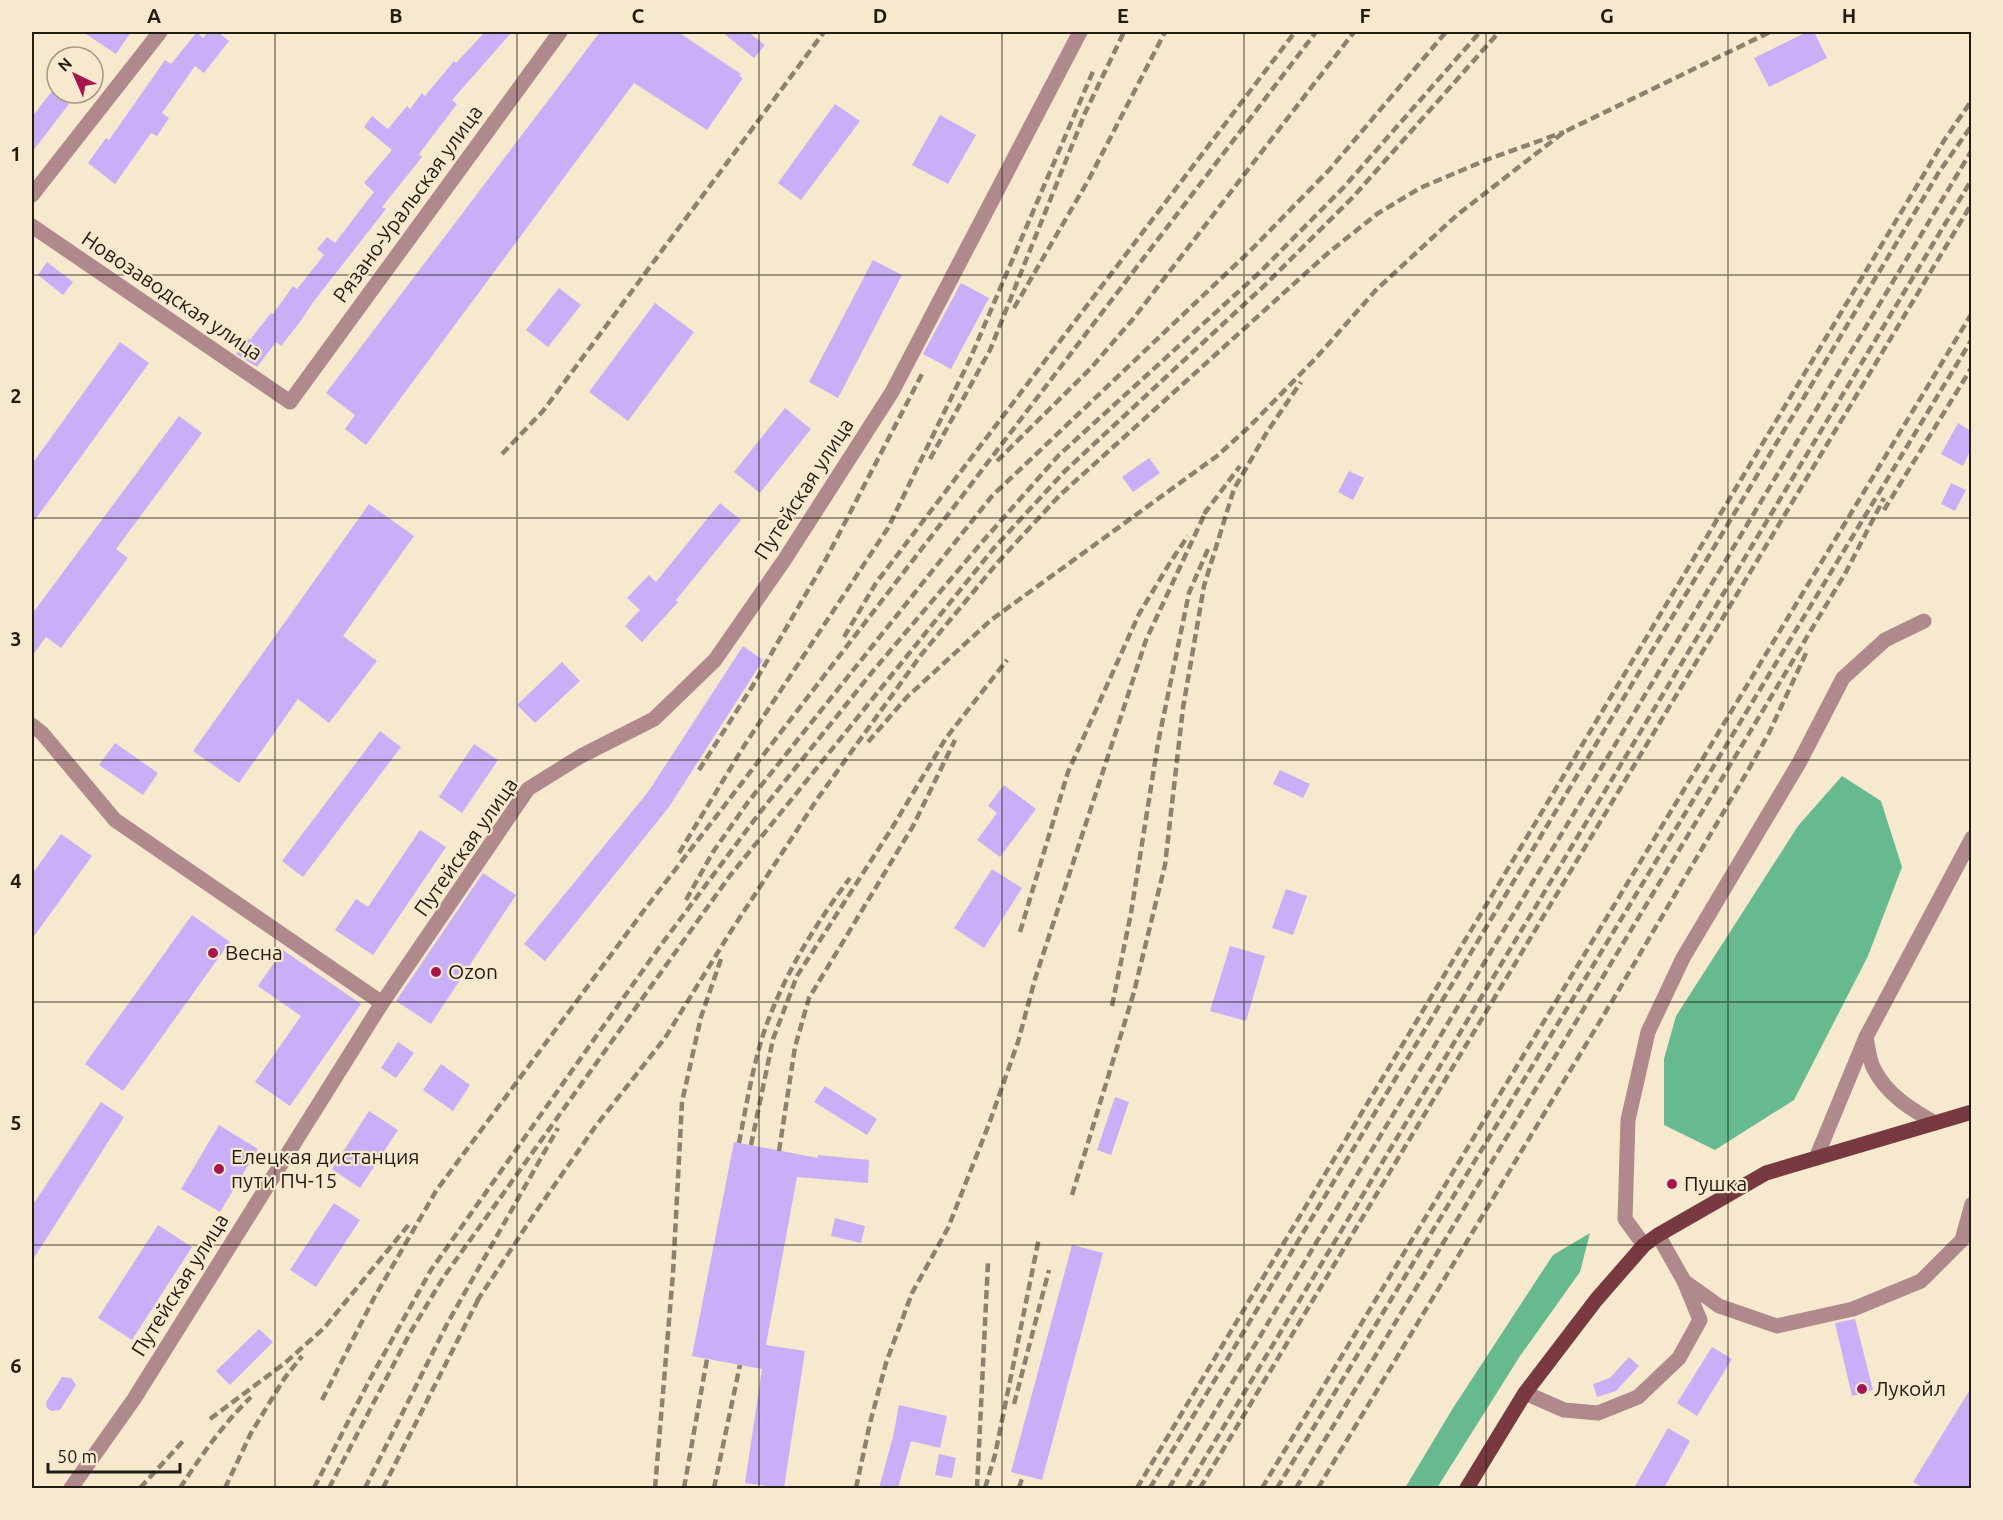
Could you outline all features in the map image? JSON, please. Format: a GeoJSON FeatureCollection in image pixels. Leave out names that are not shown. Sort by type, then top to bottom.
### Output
{"type":"FeatureCollection","features":[{"type":"Feature","properties":{"kind":"main road"},"geometry":{"type":"LineString","coordinates":[[1467,1488],[1525,1393],[1596,1300],[1644,1245],[1766,1173],[1971,1112]]}},
{"type":"Feature","properties":{"kind":"street"},"geometry":{"type":"LineString","coordinates":[[32,195],[160,32]]}},
{"type":"Feature","properties":{"kind":"street","name":"Рязано-Уральская улица"},"geometry":{"type":"LineString","coordinates":[[290,402],[560,32]]}},
{"type":"Feature","properties":{"kind":"street","name":"Путейская улица"},"geometry":{"type":"LineString","coordinates":[[71,1488],[134,1399],[382,1003],[528,789],[581,756],[654,720],[715,660],[785,559],[892,392],[1080,32]]}},
{"type":"Feature","properties":{"kind":"street","name":"Новозаводская улица"},"geometry":{"type":"LineString","coordinates":[[32,226],[290,402]]}},
{"type":"Feature","properties":{"kind":"street"},"geometry":{"type":"LineString","coordinates":[[1644,1245],[1625,1219],[1628,1120],[1648,1032],[1683,958],[1799,764],[1843,678],[1885,640],[1924,621]]}},
{"type":"Feature","properties":{"kind":"street"},"geometry":{"type":"LineString","coordinates":[[32,725],[42,733],[115,820],[382,1003]]}},
{"type":"Feature","properties":{"kind":"street"},"geometry":{"type":"LineString","coordinates":[[1816,1158],[1866,1036],[1971,838]]}},
{"type":"Feature","properties":{"kind":"street"},"geometry":{"type":"LineString","coordinates":[[1866,1036],[1873,1068],[1884,1086],[1903,1104],[1935,1123]]}},
{"type":"Feature","properties":{"kind":"street"},"geometry":{"type":"LineString","coordinates":[[1684,1281],[1719,1306],[1777,1326],[1854,1309],[1922,1281],[1962,1240],[1971,1204]]}},
{"type":"Feature","properties":{"kind":"street"},"geometry":{"type":"LineString","coordinates":[[1525,1393],[1564,1410],[1598,1413],[1638,1397],[1679,1358],[1700,1320],[1684,1281],[1658,1235]]}},
{"type":"Feature","properties":{"kind":"green space"},"geometry":{"type":"Polygon","coordinates":[[[1842,776],[1881,801],[1902,867],[1868,956],[1794,1100],[1715,1150],[1664,1125],[1664,1059],[1676,1016],[1798,826],[1842,776]]]}},
{"type":"Feature","properties":{"kind":"green space"},"geometry":{"type":"Polygon","coordinates":[[[1590,1233],[1580,1272],[1520,1356],[1437,1488],[1405,1488],[1453,1408],[1553,1255],[1590,1233]]]}},
{"type":"Feature","properties":{"kind":"building"},"geometry":{"type":"Polygon","coordinates":[[[83,32],[131,32],[116,54],[83,32]]]}},
{"type":"Feature","properties":{"kind":"building"},"geometry":{"type":"Polygon","coordinates":[[[197,32],[203,38],[208,32],[218,32],[229,41],[204,73],[195,66],[162,113],[169,118],[157,136],[151,133],[115,184],[88,163],[106,138],[109,140],[165,60],[171,64],[197,32]]]}},
{"type":"Feature","properties":{"kind":"building"},"geometry":{"type":"Polygon","coordinates":[[[485,32],[512,32],[452,100],[457,104],[419,154],[422,157],[382,207],[386,209],[300,322],[281,346],[276,342],[257,367],[236,354],[271,313],[273,314],[293,286],[297,289],[324,255],[317,249],[327,237],[335,243],[374,192],[364,183],[392,150],[364,127],[372,116],[388,129],[407,106],[410,109],[422,93],[425,96],[454,61],[456,63],[485,32]]]}},
{"type":"Feature","properties":{"kind":"building"},"geometry":{"type":"Polygon","coordinates":[[[600,32],[678,32],[741,74],[739,76],[743,78],[707,130],[634,83],[366,445],[345,429],[355,415],[326,393],[600,32]]]}},
{"type":"Feature","properties":{"kind":"building"},"geometry":{"type":"Polygon","coordinates":[[[722,32],[748,32],[765,45],[754,58],[722,32]]]}},
{"type":"Feature","properties":{"kind":"building"},"geometry":{"type":"Polygon","coordinates":[[[1807,32],[1814,32],[1827,58],[1769,87],[1754,58],[1807,32]]]}},
{"type":"Feature","properties":{"kind":"building"},"geometry":{"type":"Polygon","coordinates":[[[45,100],[45,105],[68,105],[32,152],[32,117],[45,100]]]}},
{"type":"Feature","properties":{"kind":"building"},"geometry":{"type":"Polygon","coordinates":[[[835,104],[860,121],[801,200],[778,183],[835,104]]]}},
{"type":"Feature","properties":{"kind":"building"},"geometry":{"type":"Polygon","coordinates":[[[940,115],[976,135],[948,184],[912,165],[940,115]]]}},
{"type":"Feature","properties":{"kind":"building"},"geometry":{"type":"Polygon","coordinates":[[[873,260],[902,275],[838,398],[809,382],[873,260]]]}},
{"type":"Feature","properties":{"kind":"building"},"geometry":{"type":"Polygon","coordinates":[[[47,262],[73,282],[63,295],[38,275],[47,262]]]}},
{"type":"Feature","properties":{"kind":"building"},"geometry":{"type":"Polygon","coordinates":[[[961,283],[989,298],[951,369],[923,354],[961,283]]]}},
{"type":"Feature","properties":{"kind":"building"},"geometry":{"type":"Polygon","coordinates":[[[559,288],[581,305],[548,347],[526,330],[559,288]]]}},
{"type":"Feature","properties":{"kind":"building"},"geometry":{"type":"Polygon","coordinates":[[[655,303],[694,332],[628,421],[589,392],[655,303]]]}},
{"type":"Feature","properties":{"kind":"building"},"geometry":{"type":"Polygon","coordinates":[[[120,342],[149,363],[32,524],[32,464],[120,342]]]}},
{"type":"Feature","properties":{"kind":"building"},"geometry":{"type":"Polygon","coordinates":[[[785,408],[811,429],[760,493],[734,472],[785,408]]]}},
{"type":"Feature","properties":{"kind":"building"},"geometry":{"type":"Polygon","coordinates":[[[179,416],[202,433],[116,549],[128,558],[61,648],[46,637],[32,656],[32,614],[179,416]]]}},
{"type":"Feature","properties":{"kind":"building"},"geometry":{"type":"Polygon","coordinates":[[[1958,423],[1971,431],[1971,449],[1963,466],[1941,454],[1958,423]]]}},
{"type":"Feature","properties":{"kind":"building"},"geometry":{"type":"Polygon","coordinates":[[[1149,458],[1160,473],[1133,492],[1122,477],[1149,458]]]}},
{"type":"Feature","properties":{"kind":"building"},"geometry":{"type":"Polygon","coordinates":[[[1349,471],[1364,478],[1353,500],[1338,492],[1349,471]]]}},
{"type":"Feature","properties":{"kind":"building"},"geometry":{"type":"Polygon","coordinates":[[[1951,483],[1966,490],[1955,511],[1941,504],[1951,483]]]}},
{"type":"Feature","properties":{"kind":"building"},"geometry":{"type":"Polygon","coordinates":[[[720,503],[741,520],[676,600],[678,602],[642,642],[625,626],[640,610],[627,598],[649,575],[656,582],[720,503]]]}},
{"type":"Feature","properties":{"kind":"building"},"geometry":{"type":"Polygon","coordinates":[[[369,504],[414,536],[343,636],[377,661],[329,723],[298,699],[239,783],[193,751],[369,504]]]}},
{"type":"Feature","properties":{"kind":"building"},"geometry":{"type":"Polygon","coordinates":[[[743,646],[763,660],[669,807],[545,961],[524,944],[648,792],[743,646]]]}},
{"type":"Feature","properties":{"kind":"building"},"geometry":{"type":"Polygon","coordinates":[[[562,662],[580,681],[535,723],[517,705],[562,662]]]}},
{"type":"Feature","properties":{"kind":"building"},"geometry":{"type":"Polygon","coordinates":[[[380,731],[401,747],[303,877],[282,861],[380,731]]]}},
{"type":"Feature","properties":{"kind":"building"},"geometry":{"type":"Polygon","coordinates":[[[115,743],[158,773],[143,795],[99,765],[115,743]]]}},
{"type":"Feature","properties":{"kind":"building"},"geometry":{"type":"Polygon","coordinates":[[[474,744],[498,760],[462,813],[439,797],[474,744]]]}},
{"type":"Feature","properties":{"kind":"building"},"geometry":{"type":"Polygon","coordinates":[[[1280,770],[1310,784],[1303,798],[1273,784],[1280,770]]]}},
{"type":"Feature","properties":{"kind":"building"},"geometry":{"type":"Polygon","coordinates":[[[1004,785],[1036,809],[1000,857],[977,840],[997,813],[988,806],[1004,785]]]}},
{"type":"Feature","properties":{"kind":"building"},"geometry":{"type":"Polygon","coordinates":[[[420,830],[446,847],[373,955],[335,930],[356,899],[368,907],[420,830]]]}},
{"type":"Feature","properties":{"kind":"building"},"geometry":{"type":"Polygon","coordinates":[[[61,834],[92,856],[32,939],[32,874],[61,834]]]}},
{"type":"Feature","properties":{"kind":"building"},"geometry":{"type":"Polygon","coordinates":[[[992,869],[1022,888],[984,948],[954,928],[992,869]]]}},
{"type":"Feature","properties":{"kind":"building"},"geometry":{"type":"Polygon","coordinates":[[[483,873],[516,895],[431,1024],[396,1001],[483,873]]]}},
{"type":"Feature","properties":{"kind":"building"},"geometry":{"type":"Polygon","coordinates":[[[1286,889],[1307,896],[1293,935],[1272,928],[1286,889]]]}},
{"type":"Feature","properties":{"kind":"building"},"geometry":{"type":"Polygon","coordinates":[[[192,915],[230,942],[123,1091],[85,1064],[192,915]]]}},
{"type":"Feature","properties":{"kind":"building"},"geometry":{"type":"Polygon","coordinates":[[[1230,946],[1265,956],[1246,1021],[1210,1011],[1230,946]]]}},
{"type":"Feature","properties":{"kind":"building"},"geometry":{"type":"Polygon","coordinates":[[[283,950],[361,1004],[290,1106],[255,1082],[301,1016],[258,986],[283,950]]]}},
{"type":"Feature","properties":{"kind":"building"},"geometry":{"type":"Polygon","coordinates":[[[398,1042],[414,1053],[396,1078],[381,1068],[398,1042]]]}},
{"type":"Feature","properties":{"kind":"building"},"geometry":{"type":"Polygon","coordinates":[[[441,1064],[470,1085],[453,1111],[423,1090],[441,1064]]]}},
{"type":"Feature","properties":{"kind":"building"},"geometry":{"type":"Polygon","coordinates":[[[825,1086],[877,1119],[867,1135],[814,1102],[825,1086]]]}},
{"type":"Feature","properties":{"kind":"building"},"geometry":{"type":"Polygon","coordinates":[[[1115,1097],[1129,1102],[1111,1155],[1097,1150],[1115,1097]]]}},
{"type":"Feature","properties":{"kind":"building"},"geometry":{"type":"Polygon","coordinates":[[[101,1102],[124,1117],[32,1261],[32,1206],[101,1102]]]}},
{"type":"Feature","properties":{"kind":"building"},"geometry":{"type":"Polygon","coordinates":[[[369,1111],[398,1130],[360,1188],[332,1169],[369,1111]]]}},
{"type":"Feature","properties":{"kind":"building","name":"Елецкая дистанция пути ПЧ-15"},"geometry":{"type":"Polygon","coordinates":[[[219,1125],[258,1149],[220,1212],[181,1189],[219,1125]]]}},
{"type":"Feature","properties":{"kind":"building"},"geometry":{"type":"Polygon","coordinates":[[[734,1142],[818,1158],[818,1155],[869,1160],[868,1183],[797,1177],[766,1345],[805,1351],[784,1488],[745,1483],[762,1369],[692,1356],[734,1142]]]}},
{"type":"Feature","properties":{"kind":"building"},"geometry":{"type":"Polygon","coordinates":[[[334,1203],[360,1220],[316,1287],[290,1270],[334,1203]]]}},
{"type":"Feature","properties":{"kind":"building"},"geometry":{"type":"Polygon","coordinates":[[[835,1218],[865,1226],[861,1243],[831,1236],[835,1218]]]}},
{"type":"Feature","properties":{"kind":"building"},"geometry":{"type":"Polygon","coordinates":[[[158,1225],[192,1247],[132,1340],[98,1318],[158,1225]]]}},
{"type":"Feature","properties":{"kind":"building"},"geometry":{"type":"Polygon","coordinates":[[[1072,1245],[1103,1253],[1042,1480],[1011,1472],[1072,1245]]]}},
{"type":"Feature","properties":{"kind":"building"},"geometry":{"type":"Polygon","coordinates":[[[1855,1319],[1873,1390],[1852,1396],[1835,1323],[1855,1319]]]}},
{"type":"Feature","properties":{"kind":"building"},"geometry":{"type":"Polygon","coordinates":[[[259,1329],[273,1342],[230,1385],[216,1371],[259,1329]]]}},
{"type":"Feature","properties":{"kind":"building"},"geometry":{"type":"Polygon","coordinates":[[[1712,1347],[1732,1359],[1697,1416],[1677,1403],[1712,1347]]]}},
{"type":"Feature","properties":{"kind":"building"},"geometry":{"type":"Polygon","coordinates":[[[1629,1357],[1639,1366],[1616,1391],[1597,1397],[1593,1384],[1610,1378],[1629,1357]]]}},
{"type":"Feature","properties":{"kind":"building"},"geometry":{"type":"Polygon","coordinates":[[[62,1377],[71,1378],[76,1385],[60,1410],[51,1411],[47,1408],[46,1402],[62,1377]]]}},
{"type":"Feature","properties":{"kind":"building"},"geometry":{"type":"Polygon","coordinates":[[[1971,1388],[1971,1488],[1924,1488],[1913,1482],[1971,1388]]]}},
{"type":"Feature","properties":{"kind":"building"},"geometry":{"type":"Polygon","coordinates":[[[899,1405],[947,1416],[940,1448],[911,1441],[898,1488],[879,1488],[893,1437],[899,1405]]]}},
{"type":"Feature","properties":{"kind":"building"},"geometry":{"type":"Polygon","coordinates":[[[1668,1428],[1690,1441],[1664,1488],[1634,1488],[1668,1428]]]}},
{"type":"Feature","properties":{"kind":"building"},"geometry":{"type":"Polygon","coordinates":[[[939,1454],[956,1458],[952,1478],[935,1475],[939,1454]]]}},
{"type":"Feature","properties":{"kind":"railway"},"geometry":{"type":"LineString","coordinates":[[502,454],[543,411],[824,32]]}},
{"type":"Feature","properties":{"kind":"railway"},"geometry":{"type":"LineString","coordinates":[[930,459],[990,350],[1085,113],[1124,32]]}},
{"type":"Feature","properties":{"kind":"railway"},"geometry":{"type":"LineString","coordinates":[[1014,308],[1089,179],[1165,32]]}},
{"type":"Feature","properties":{"kind":"railway"},"geometry":{"type":"LineString","coordinates":[[844,637],[876,583],[1295,32]]}},
{"type":"Feature","properties":{"kind":"railway"},"geometry":{"type":"LineString","coordinates":[[322,1400],[374,1298],[436,1191],[645,909],[1316,32]]}},
{"type":"Feature","properties":{"kind":"railway"},"geometry":{"type":"LineString","coordinates":[[997,461],[1091,368],[1133,319],[1354,32]]}},
{"type":"Feature","properties":{"kind":"railway"},"geometry":{"type":"LineString","coordinates":[[686,900],[713,852],[748,802],[992,496],[1251,250],[1330,169],[1446,32]]}},
{"type":"Feature","properties":{"kind":"railway"},"geometry":{"type":"LineString","coordinates":[[314,1488],[370,1379],[431,1270],[658,949],[761,811],[873,671],[1059,455],[1259,273],[1344,187],[1480,32]]}},
{"type":"Feature","properties":{"kind":"railway"},"geometry":{"type":"LineString","coordinates":[[329,1488],[410,1333],[443,1278],[729,877],[994,548],[1065,471],[1266,284],[1353,197],[1499,32]]}},
{"type":"Feature","properties":{"kind":"railway"},"geometry":{"type":"LineString","coordinates":[[868,742],[907,697],[991,620],[1217,456],[1249,427],[1315,359],[1376,290],[1457,215],[1564,132],[1770,32]]}},
{"type":"Feature","properties":{"kind":"railway"},"geometry":{"type":"LineString","coordinates":[[679,853],[744,746],[888,528],[970,359],[1094,69]]}},
{"type":"Feature","properties":{"kind":"railway"},"geometry":{"type":"LineString","coordinates":[[1137,1488],[1945,139],[1972,100]]}},
{"type":"Feature","properties":{"kind":"railway"},"geometry":{"type":"LineString","coordinates":[[1150,1488],[1939,172],[1972,125]]}},
{"type":"Feature","properties":{"kind":"railway"},"geometry":{"type":"LineString","coordinates":[[477,1301],[595,1127],[665,1038],[731,931],[818,798],[921,655],[999,561],[1060,495],[1328,253],[1377,214],[1420,188],[1486,160],[1564,132]]}},
{"type":"Feature","properties":{"kind":"railway"},"geometry":{"type":"LineString","coordinates":[[1169,1488],[1972,150]]}},
{"type":"Feature","properties":{"kind":"railway"},"geometry":{"type":"LineString","coordinates":[[1187,1488],[1972,179]]}},
{"type":"Feature","properties":{"kind":"railway"},"geometry":{"type":"LineString","coordinates":[[1200,1488],[1972,203]]}},
{"type":"Feature","properties":{"kind":"railway"},"geometry":{"type":"LineString","coordinates":[[1262,1488],[1972,313]]}},
{"type":"Feature","properties":{"kind":"railway"},"geometry":{"type":"LineString","coordinates":[[1277,1488],[1972,339]]}},
{"type":"Feature","properties":{"kind":"railway"},"geometry":{"type":"LineString","coordinates":[[1884,510],[1972,367]]}},
{"type":"Feature","properties":{"kind":"railway"},"geometry":{"type":"LineString","coordinates":[[699,770],[752,687],[825,561],[923,372]]}},
{"type":"Feature","properties":{"kind":"railway"},"geometry":{"type":"LineString","coordinates":[[1072,1195],[1134,992],[1165,865],[1183,708],[1204,586],[1234,489],[1267,432],[1301,382]]}},
{"type":"Feature","properties":{"kind":"railway"},"geometry":{"type":"LineString","coordinates":[[1204,514],[1240,466]]}},
{"type":"Feature","properties":{"kind":"railway"},"geometry":{"type":"LineString","coordinates":[[1296,1488],[1846,572],[1884,498]]}},
{"type":"Feature","properties":{"kind":"railway"},"geometry":{"type":"LineString","coordinates":[[856,1488],[886,1363],[912,1293],[948,1228],[989,1124],[1018,1042],[1035,979],[1146,640],[1207,509]]}},
{"type":"Feature","properties":{"kind":"railway"},"geometry":{"type":"LineString","coordinates":[[1020,932],[1068,772],[1139,614],[1188,536]]}},
{"type":"Feature","properties":{"kind":"railway"},"geometry":{"type":"LineString","coordinates":[[1112,1006],[1131,913],[1158,743],[1189,593],[1208,549]]}},
{"type":"Feature","properties":{"kind":"railway"},"geometry":{"type":"LineString","coordinates":[[1318,1488],[1611,1003],[1746,774],[1769,733],[1808,649]]}},
{"type":"Feature","properties":{"kind":"railway"},"geometry":{"type":"LineString","coordinates":[[751,1145],[773,1039],[797,976],[892,828],[946,738],[1007,660]]}},
{"type":"Feature","properties":{"kind":"railway"},"geometry":{"type":"LineString","coordinates":[[779,1151],[795,1047],[809,998],[913,826],[955,740]]}},
{"type":"Feature","properties":{"kind":"railway"},"geometry":{"type":"LineString","coordinates":[[739,1143],[756,1062],[771,1014],[800,953],[850,878]]}},
{"type":"Feature","properties":{"kind":"railway"},"geometry":{"type":"LineString","coordinates":[[655,1488],[673,1273],[682,1102],[701,1017],[722,956]]}},
{"type":"Feature","properties":{"kind":"railway"},"geometry":{"type":"LineString","coordinates":[[365,1488],[447,1324],[558,1128]]}},
{"type":"Feature","properties":{"kind":"railway"},"geometry":{"type":"LineString","coordinates":[[210,1419],[285,1363],[324,1328],[411,1222]]}},
{"type":"Feature","properties":{"kind":"railway"},"geometry":{"type":"LineString","coordinates":[[985,1488],[995,1455],[1039,1238]]}},
{"type":"Feature","properties":{"kind":"railway"},"geometry":{"type":"LineString","coordinates":[[977,1488],[988,1262]]}},
{"type":"Feature","properties":{"kind":"railway"},"geometry":{"type":"LineString","coordinates":[[1014,1404],[1049,1270]]}},
{"type":"Feature","properties":{"kind":"railway"},"geometry":{"type":"LineString","coordinates":[[383,1488],[480,1296]]}},
{"type":"Feature","properties":{"kind":"railway"},"geometry":{"type":"LineString","coordinates":[[225,1488],[251,1433],[284,1379],[302,1356]]}},
{"type":"Feature","properties":{"kind":"railway"},"geometry":{"type":"LineString","coordinates":[[684,1488],[707,1359]]}},
{"type":"Feature","properties":{"kind":"railway"},"geometry":{"type":"LineString","coordinates":[[714,1488],[740,1365]]}},
{"type":"Feature","properties":{"kind":"railway"},"geometry":{"type":"LineString","coordinates":[[180,1488],[204,1452],[251,1397]]}},
{"type":"Feature","properties":{"kind":"railway"},"geometry":{"type":"LineString","coordinates":[[140,1488],[185,1439]]}},
{"type":"Feature","properties":{"kind":"railway"},"geometry":{"type":"LineString","coordinates":[[1019,1488],[1023,1475]]}},
{"type":"Feature","properties":{"kind":"place","name":"Весна"},"geometry":{"type":"Point","coordinates":[213,953]}},
{"type":"Feature","properties":{"kind":"place","name":"Ozon"},"geometry":{"type":"Point","coordinates":[436,972]}},
{"type":"Feature","properties":{"kind":"place","name":"Елецкая дистанция пути ПЧ-15"},"geometry":{"type":"Point","coordinates":[219,1169]}},
{"type":"Feature","properties":{"kind":"place","name":"Пушка"},"geometry":{"type":"Point","coordinates":[1672,1184]}},
{"type":"Feature","properties":{"kind":"place","name":"Лукойл"},"geometry":{"type":"Point","coordinates":[1862,1389]}}]}
